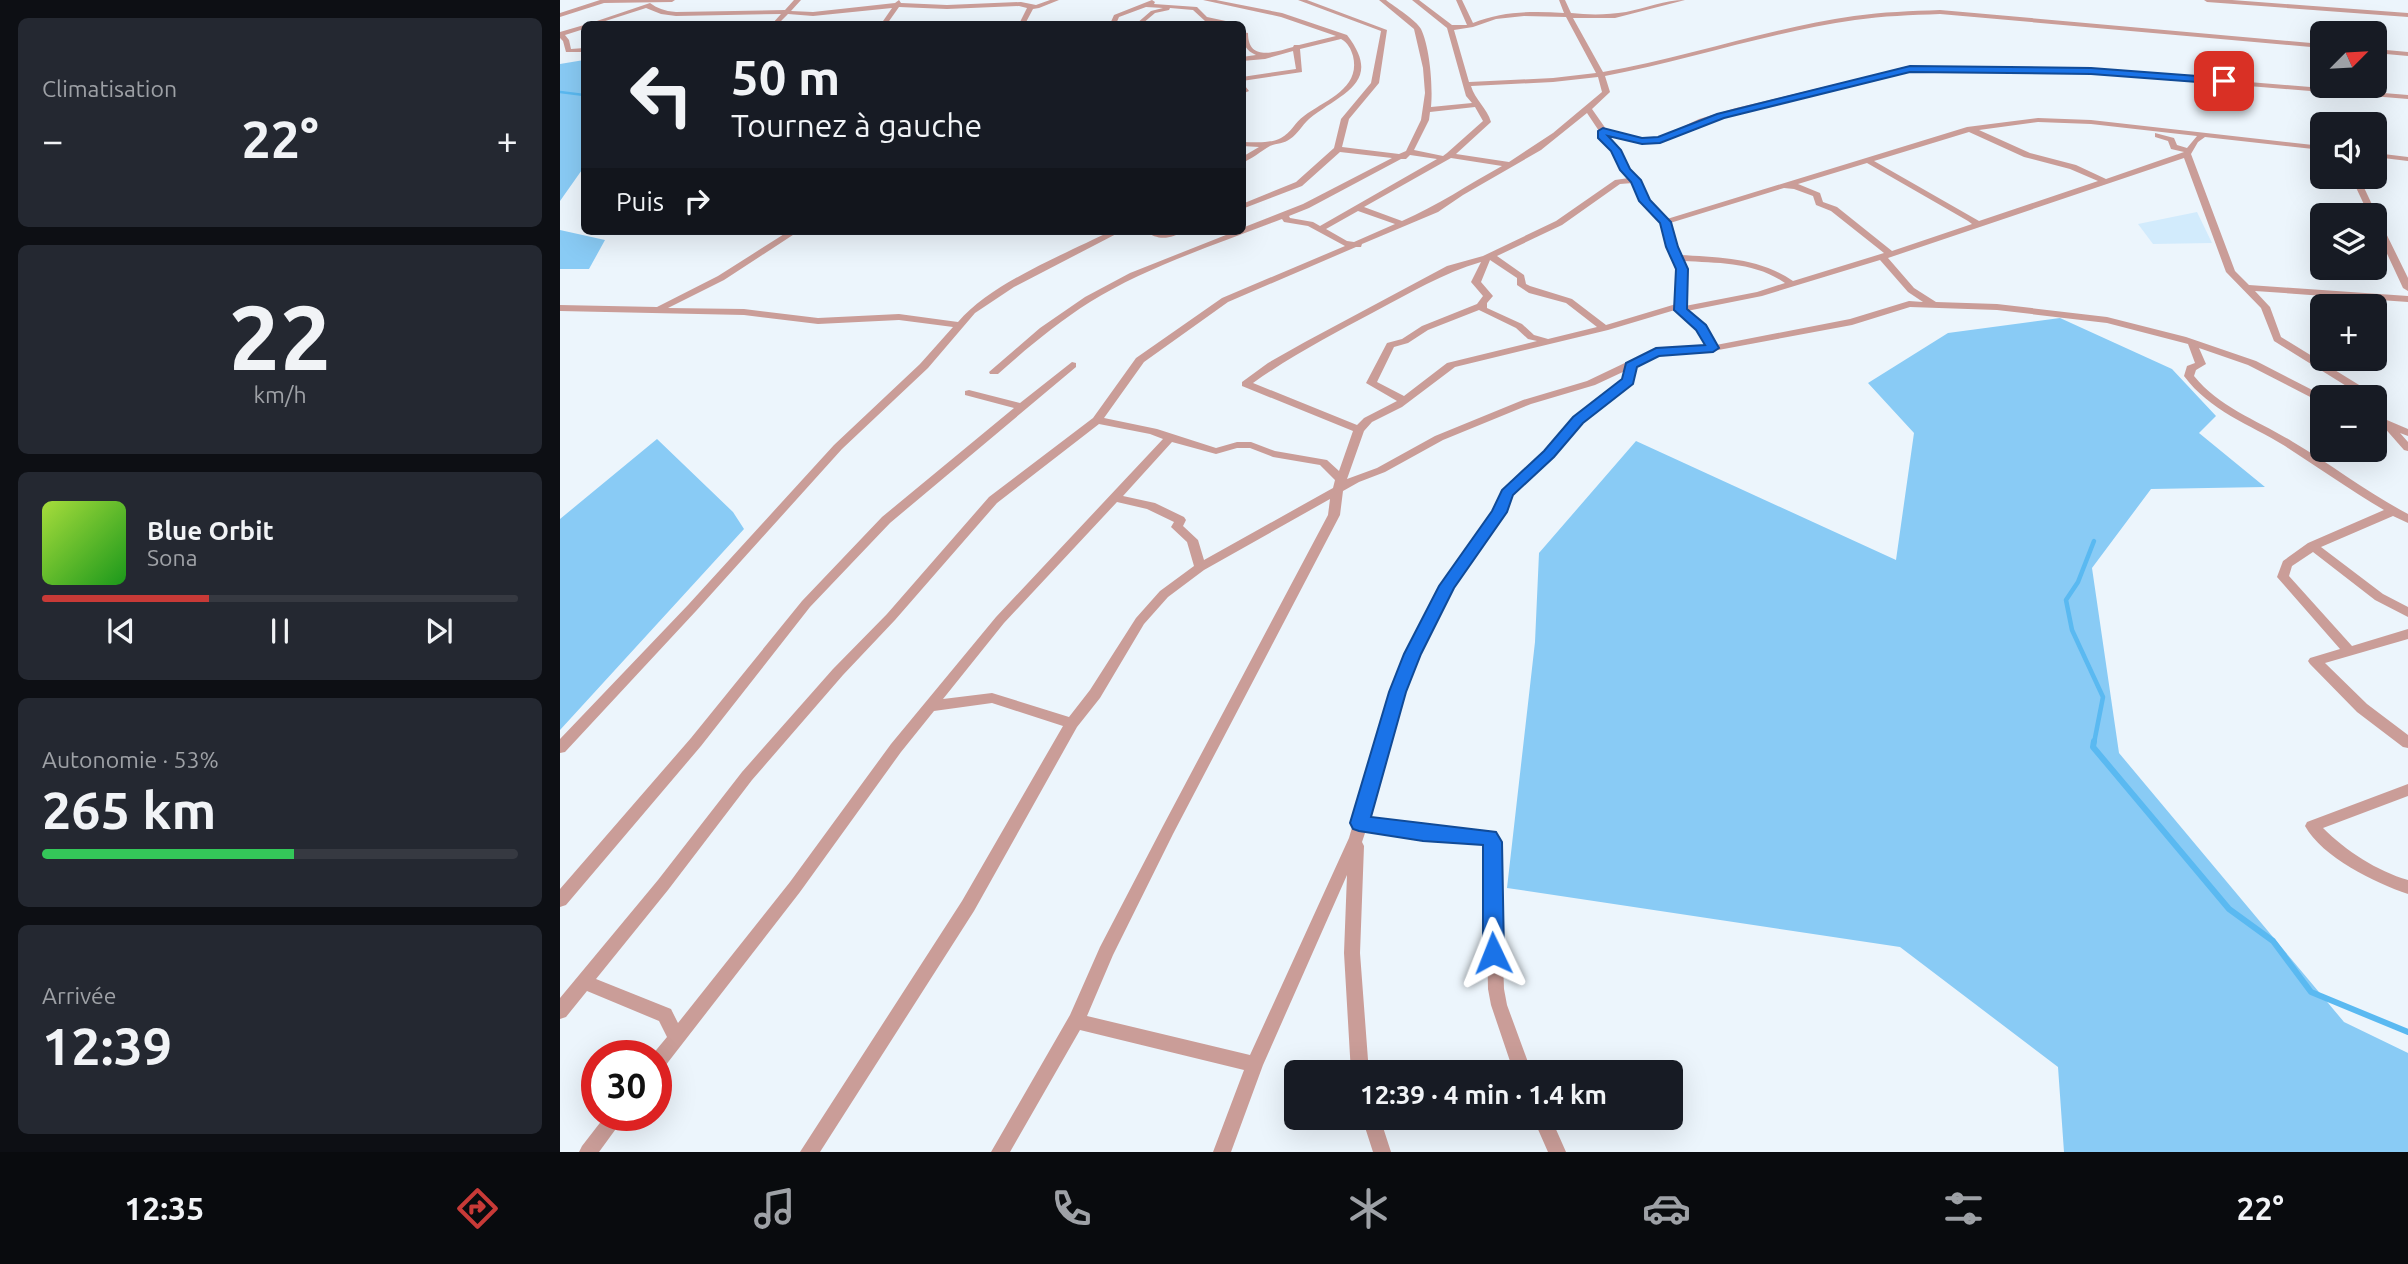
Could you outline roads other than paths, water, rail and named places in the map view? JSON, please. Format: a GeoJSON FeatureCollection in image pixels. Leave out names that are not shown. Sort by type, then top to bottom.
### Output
{"type":"FeatureCollection","features":[{"type":"Feature","properties":{"kind":"street"},"geometry":{"type":"LineString","coordinates":[[766,11],[776,21],[790,11],[798,0]]}},
{"type":"Feature","properties":{"kind":"street"},"geometry":{"type":"LineString","coordinates":[[912,6],[919,0]]}},
{"type":"Feature","properties":{"kind":"street"},"geometry":{"type":"LineString","coordinates":[[646,6],[663,13],[676,14],[790,11],[813,14],[899,2],[912,6],[1021,4],[1031,7],[1056,0]]}},
{"type":"Feature","properties":{"kind":"street"},"geometry":{"type":"LineString","coordinates":[[1114,21],[1116,16],[1155,0]]}},
{"type":"Feature","properties":{"kind":"street"},"geometry":{"type":"LineString","coordinates":[[1206,0],[1282,15],[1345,36],[1354,47],[1357,58],[1354,83],[1342,96],[1301,122],[1293,134],[1246,159]]}},
{"type":"Feature","properties":{"kind":"street"},"geometry":{"type":"LineString","coordinates":[[1246,205],[1299,184],[1338,149],[1345,119],[1375,83],[1384,30],[1301,0]]}},
{"type":"Feature","properties":{"kind":"street"},"geometry":{"type":"LineString","coordinates":[[1246,231],[1284,216],[1406,155],[1425,120],[1427,68],[1418,42],[1419,33],[1412,23],[1382,0]]}},
{"type":"Feature","properties":{"kind":"street"},"geometry":{"type":"LineString","coordinates":[[1415,0],[1450,27],[1461,29],[1501,16],[1567,13],[1593,17],[1682,0]]}},
{"type":"Feature","properties":{"kind":"street"},"geometry":{"type":"LineString","coordinates":[[1459,0],[1471,26]]}},
{"type":"Feature","properties":{"kind":"street"},"geometry":{"type":"LineString","coordinates":[[560,1011],[747,776],[838,671],[891,617],[993,500],[1097,420],[1140,360],[1198,317],[1248,290],[1435,210],[1455,194],[1536,149],[1589,110],[1606,92],[1602,75],[1562,0]]}},
{"type":"Feature","properties":{"kind":"street"},"geometry":{"type":"LineString","coordinates":[[2207,0],[2408,15]]}},
{"type":"Feature","properties":{"kind":"street"},"geometry":{"type":"LineString","coordinates":[[560,15],[605,1],[668,1]]}},
{"type":"Feature","properties":{"kind":"street"},"geometry":{"type":"LineString","coordinates":[[600,21],[668,1]]}},
{"type":"Feature","properties":{"kind":"street"},"geometry":{"type":"LineString","coordinates":[[886,21],[899,2]]}},
{"type":"Feature","properties":{"kind":"street"},"geometry":{"type":"LineString","coordinates":[[1147,5],[1195,8],[1205,19],[1218,21]]}},
{"type":"Feature","properties":{"kind":"street"},"geometry":{"type":"LineString","coordinates":[[1142,21],[1153,12],[1177,6]]}},
{"type":"Feature","properties":{"kind":"street"},"geometry":{"type":"LineString","coordinates":[[1024,21],[1031,7]]}},
{"type":"Feature","properties":{"kind":"street"},"geometry":{"type":"LineString","coordinates":[[1466,84],[1602,75],[1818,23],[1901,11],[1940,12],[2310,45]]}},
{"type":"Feature","properties":{"kind":"street"},"geometry":{"type":"LineString","coordinates":[[1320,229],[1447,157],[1487,122],[1461,73],[1461,59],[1450,27]]}},
{"type":"Feature","properties":{"kind":"street"},"geometry":{"type":"LineString","coordinates":[[560,60],[567,57],[568,51],[566,40],[560,34],[581,28]]}},
{"type":"Feature","properties":{"kind":"street"},"geometry":{"type":"LineString","coordinates":[[570,31],[581,33]]}},
{"type":"Feature","properties":{"kind":"street"},"geometry":{"type":"LineString","coordinates":[[1246,58],[1265,57],[1296,46],[1345,36]]}},
{"type":"Feature","properties":{"kind":"street"},"geometry":{"type":"LineString","coordinates":[[1246,42],[1251,50],[1265,57]]}},
{"type":"Feature","properties":{"kind":"street"},"geometry":{"type":"LineString","coordinates":[[1246,78],[1300,71],[1296,46]]}},
{"type":"Feature","properties":{"kind":"street"},"geometry":{"type":"LineString","coordinates":[[568,51],[581,50]]}},
{"type":"Feature","properties":{"kind":"street"},"geometry":{"type":"LineString","coordinates":[[2387,52],[2408,54]]}},
{"type":"Feature","properties":{"kind":"street"},"geometry":{"type":"LineString","coordinates":[[1265,57],[1269,75]]}},
{"type":"Feature","properties":{"kind":"street"},"geometry":{"type":"LineString","coordinates":[[1603,131],[1642,141],[1660,140],[1702,121],[1739,110],[1894,72],[1926,68],[2091,71],[2408,97]]}},
{"type":"Feature","properties":{"kind":"street"},"geometry":{"type":"LineString","coordinates":[[1427,110],[1477,105]]}},
{"type":"Feature","properties":{"kind":"street"},"geometry":{"type":"LineString","coordinates":[[1589,110],[1603,131],[1604,138],[1616,150],[1625,170],[1636,180],[1645,201],[1665,222],[1682,269],[1680,308],[1701,328],[1713,348]]}},
{"type":"Feature","properties":{"kind":"street"},"geometry":{"type":"LineString","coordinates":[[1665,222],[1970,129],[2038,120],[2131,126],[2310,147]]}},
{"type":"Feature","properties":{"kind":"street"},"geometry":{"type":"LineString","coordinates":[[2131,126],[2168,139],[2174,147],[2188,153],[2231,272],[2264,307],[2277,339],[2352,385]]}},
{"type":"Feature","properties":{"kind":"street"},"geometry":{"type":"LineString","coordinates":[[1970,129],[2027,155],[2073,167],[2106,182]]}},
{"type":"Feature","properties":{"kind":"street"},"geometry":{"type":"LineString","coordinates":[[1000,1152],[1076,1021],[1106,952],[1161,842],[1334,515],[1343,467],[1359,430],[1368,420],[1404,400],[1451,365],[1680,308],[1759,294],[1887,255],[2188,153],[2203,135]]}},
{"type":"Feature","properties":{"kind":"street"},"geometry":{"type":"LineString","coordinates":[[1246,144],[1268,145]]}},
{"type":"Feature","properties":{"kind":"street"},"geometry":{"type":"LineString","coordinates":[[1338,149],[1506,164]]}},
{"type":"Feature","properties":{"kind":"street"},"geometry":{"type":"LineString","coordinates":[[2387,156],[2408,159]]}},
{"type":"Feature","properties":{"kind":"street"},"geometry":{"type":"LineString","coordinates":[[1867,160],[1971,219],[1978,226]]}},
{"type":"Feature","properties":{"kind":"street"},"geometry":{"type":"LineString","coordinates":[[1359,430],[1246,384],[1308,344],[1450,268],[1488,257],[1559,223],[1618,182],[1625,170]]}},
{"type":"Feature","properties":{"kind":"street"},"geometry":{"type":"LineString","coordinates":[[1618,182],[1636,180]]}},
{"type":"Feature","properties":{"kind":"street"},"geometry":{"type":"LineString","coordinates":[[1780,188],[1795,186],[1817,195],[1819,202],[1834,209],[1887,255],[1911,290],[1932,303]]}},
{"type":"Feature","properties":{"kind":"street"},"geometry":{"type":"LineString","coordinates":[[1358,208],[1403,224]]}},
{"type":"Feature","properties":{"kind":"street"},"geometry":{"type":"LineString","coordinates":[[1284,216],[1287,220],[1320,229],[1345,243],[1358,245]]}},
{"type":"Feature","properties":{"kind":"street"},"geometry":{"type":"LineString","coordinates":[[659,309],[721,278],[789,235]]}},
{"type":"Feature","properties":{"kind":"street"},"geometry":{"type":"LineString","coordinates":[[560,748],[838,447],[924,366],[972,311],[1010,285],[1110,235]]}},
{"type":"Feature","properties":{"kind":"street"},"geometry":{"type":"LineString","coordinates":[[994,372],[1043,330],[1111,287],[1133,275],[1235,235]]}},
{"type":"Feature","properties":{"kind":"street"},"geometry":{"type":"LineString","coordinates":[[2387,244],[2408,288]]}},
{"type":"Feature","properties":{"kind":"street"},"geometry":{"type":"LineString","coordinates":[[1404,400],[1371,383],[1391,345],[1481,306],[1488,296],[1476,282],[1488,257]]}},
{"type":"Feature","properties":{"kind":"street"},"geometry":{"type":"LineString","coordinates":[[1488,257],[1510,273],[1521,277],[1522,285],[1529,290],[1572,302],[1586,316],[1605,328]]}},
{"type":"Feature","properties":{"kind":"street"},"geometry":{"type":"LineString","coordinates":[[1678,258],[1748,265],[1782,277],[1792,284]]}},
{"type":"Feature","properties":{"kind":"street"},"geometry":{"type":"LineString","coordinates":[[1682,269],[1711,260]]}},
{"type":"Feature","properties":{"kind":"street"},"geometry":{"type":"LineString","coordinates":[[2246,288],[2408,299]]}},
{"type":"Feature","properties":{"kind":"street"},"geometry":{"type":"LineString","coordinates":[[809,1152],[968,906],[1072,723],[1095,694],[1140,621],[1164,594],[1200,567],[1339,485],[1439,438],[1527,402],[1591,383],[1656,352],[1713,348],[1852,322],[1909,304],[1997,307],[2106,320],[2192,342],[2252,363],[2310,393]]}},
{"type":"Feature","properties":{"kind":"street"},"geometry":{"type":"LineString","coordinates":[[1481,306],[1519,326],[1532,338],[1551,340]]}},
{"type":"Feature","properties":{"kind":"street"},"geometry":{"type":"LineString","coordinates":[[560,308],[744,312],[818,321],[899,317],[961,325]]}},
{"type":"Feature","properties":{"kind":"street"},"geometry":{"type":"LineString","coordinates":[[2192,342],[2201,363],[2191,369],[2189,376],[2198,390],[2287,442],[2408,519]]}},
{"type":"Feature","properties":{"kind":"street"},"geometry":{"type":"LineString","coordinates":[[1222,1152],[1255,1064],[1358,831],[1398,692],[1412,654],[1447,586],[1499,512],[1507,493],[1549,454],[1578,420],[1628,381],[1631,365],[1656,352]]}},
{"type":"Feature","properties":{"kind":"street"},"geometry":{"type":"LineString","coordinates":[[560,901],[696,742],[806,604],[886,520],[1020,405],[1072,365]]}},
{"type":"Feature","properties":{"kind":"street"},"geometry":{"type":"LineString","coordinates":[[970,393],[1020,405]]}},
{"type":"Feature","properties":{"kind":"street"},"geometry":{"type":"LineString","coordinates":[[1097,420],[1153,431],[1216,451],[1237,445],[1251,445],[1273,454],[1323,461],[1339,485]]}},
{"type":"Feature","properties":{"kind":"street"},"geometry":{"type":"LineString","coordinates":[[2387,424],[2408,433]]}},
{"type":"Feature","properties":{"kind":"street"},"geometry":{"type":"LineString","coordinates":[[2387,428],[2408,448]]}},
{"type":"Feature","properties":{"kind":"street"},"geometry":{"type":"LineString","coordinates":[[672,1043],[795,887],[896,748],[1000,620],[1170,438]]}},
{"type":"Feature","properties":{"kind":"street"},"geometry":{"type":"LineString","coordinates":[[1113,497],[1151,506],[1180,520],[1177,527],[1192,540],[1200,567]]}},
{"type":"Feature","properties":{"kind":"street"},"geometry":{"type":"LineString","coordinates":[[2348,650],[2283,578],[2288,561],[2312,546],[2393,511]]}},
{"type":"Feature","properties":{"kind":"street"},"geometry":{"type":"LineString","coordinates":[[2312,546],[2378,597],[2408,614]]}},
{"type":"Feature","properties":{"kind":"street"},"geometry":{"type":"LineString","coordinates":[[2408,634],[2315,661],[2362,708],[2408,743]]}},
{"type":"Feature","properties":{"kind":"street"},"geometry":{"type":"LineString","coordinates":[[932,706],[992,698],[1072,723]]}},
{"type":"Feature","properties":{"kind":"street"},"geometry":{"type":"LineString","coordinates":[[2408,790],[2312,826],[2338,849],[2372,871],[2408,887]]}},
{"type":"Feature","properties":{"kind":"street"},"geometry":{"type":"LineString","coordinates":[[1358,831],[1352,953],[1359,1060]]}},
{"type":"Feature","properties":{"kind":"street"},"geometry":{"type":"LineString","coordinates":[[1358,831],[1484,836],[1492,842],[1496,989],[1519,1060]]}},
{"type":"Feature","properties":{"kind":"street"},"geometry":{"type":"LineString","coordinates":[[584,982],[665,1015],[676,1038]]}},
{"type":"Feature","properties":{"kind":"street"},"geometry":{"type":"LineString","coordinates":[[1076,1021],[1255,1064]]}},
{"type":"Feature","properties":{"kind":"street"},"geometry":{"type":"LineString","coordinates":[[1375,1130],[1382,1152]]}},
{"type":"Feature","properties":{"kind":"street"},"geometry":{"type":"LineString","coordinates":[[1547,1130],[1557,1152]]}},
{"type":"Feature","properties":{"kind":"street"},"geometry":{"type":"LineString","coordinates":[[588,1152],[604,1131]]}},
{"type":"Feature","properties":{"kind":"waterway"},"geometry":{"type":"LineString","coordinates":[[560,92],[581,95]]}},
{"type":"Feature","properties":{"kind":"waterway"},"geometry":{"type":"LineString","coordinates":[[2094,541],[2078,582],[2066,600],[2072,630],[2103,697],[2094,743]]}},
{"type":"Feature","properties":{"kind":"waterway"},"geometry":{"type":"LineString","coordinates":[[2094,741],[2093,747],[2229,909],[2273,941],[2311,992],[2408,1032]]}}]}
